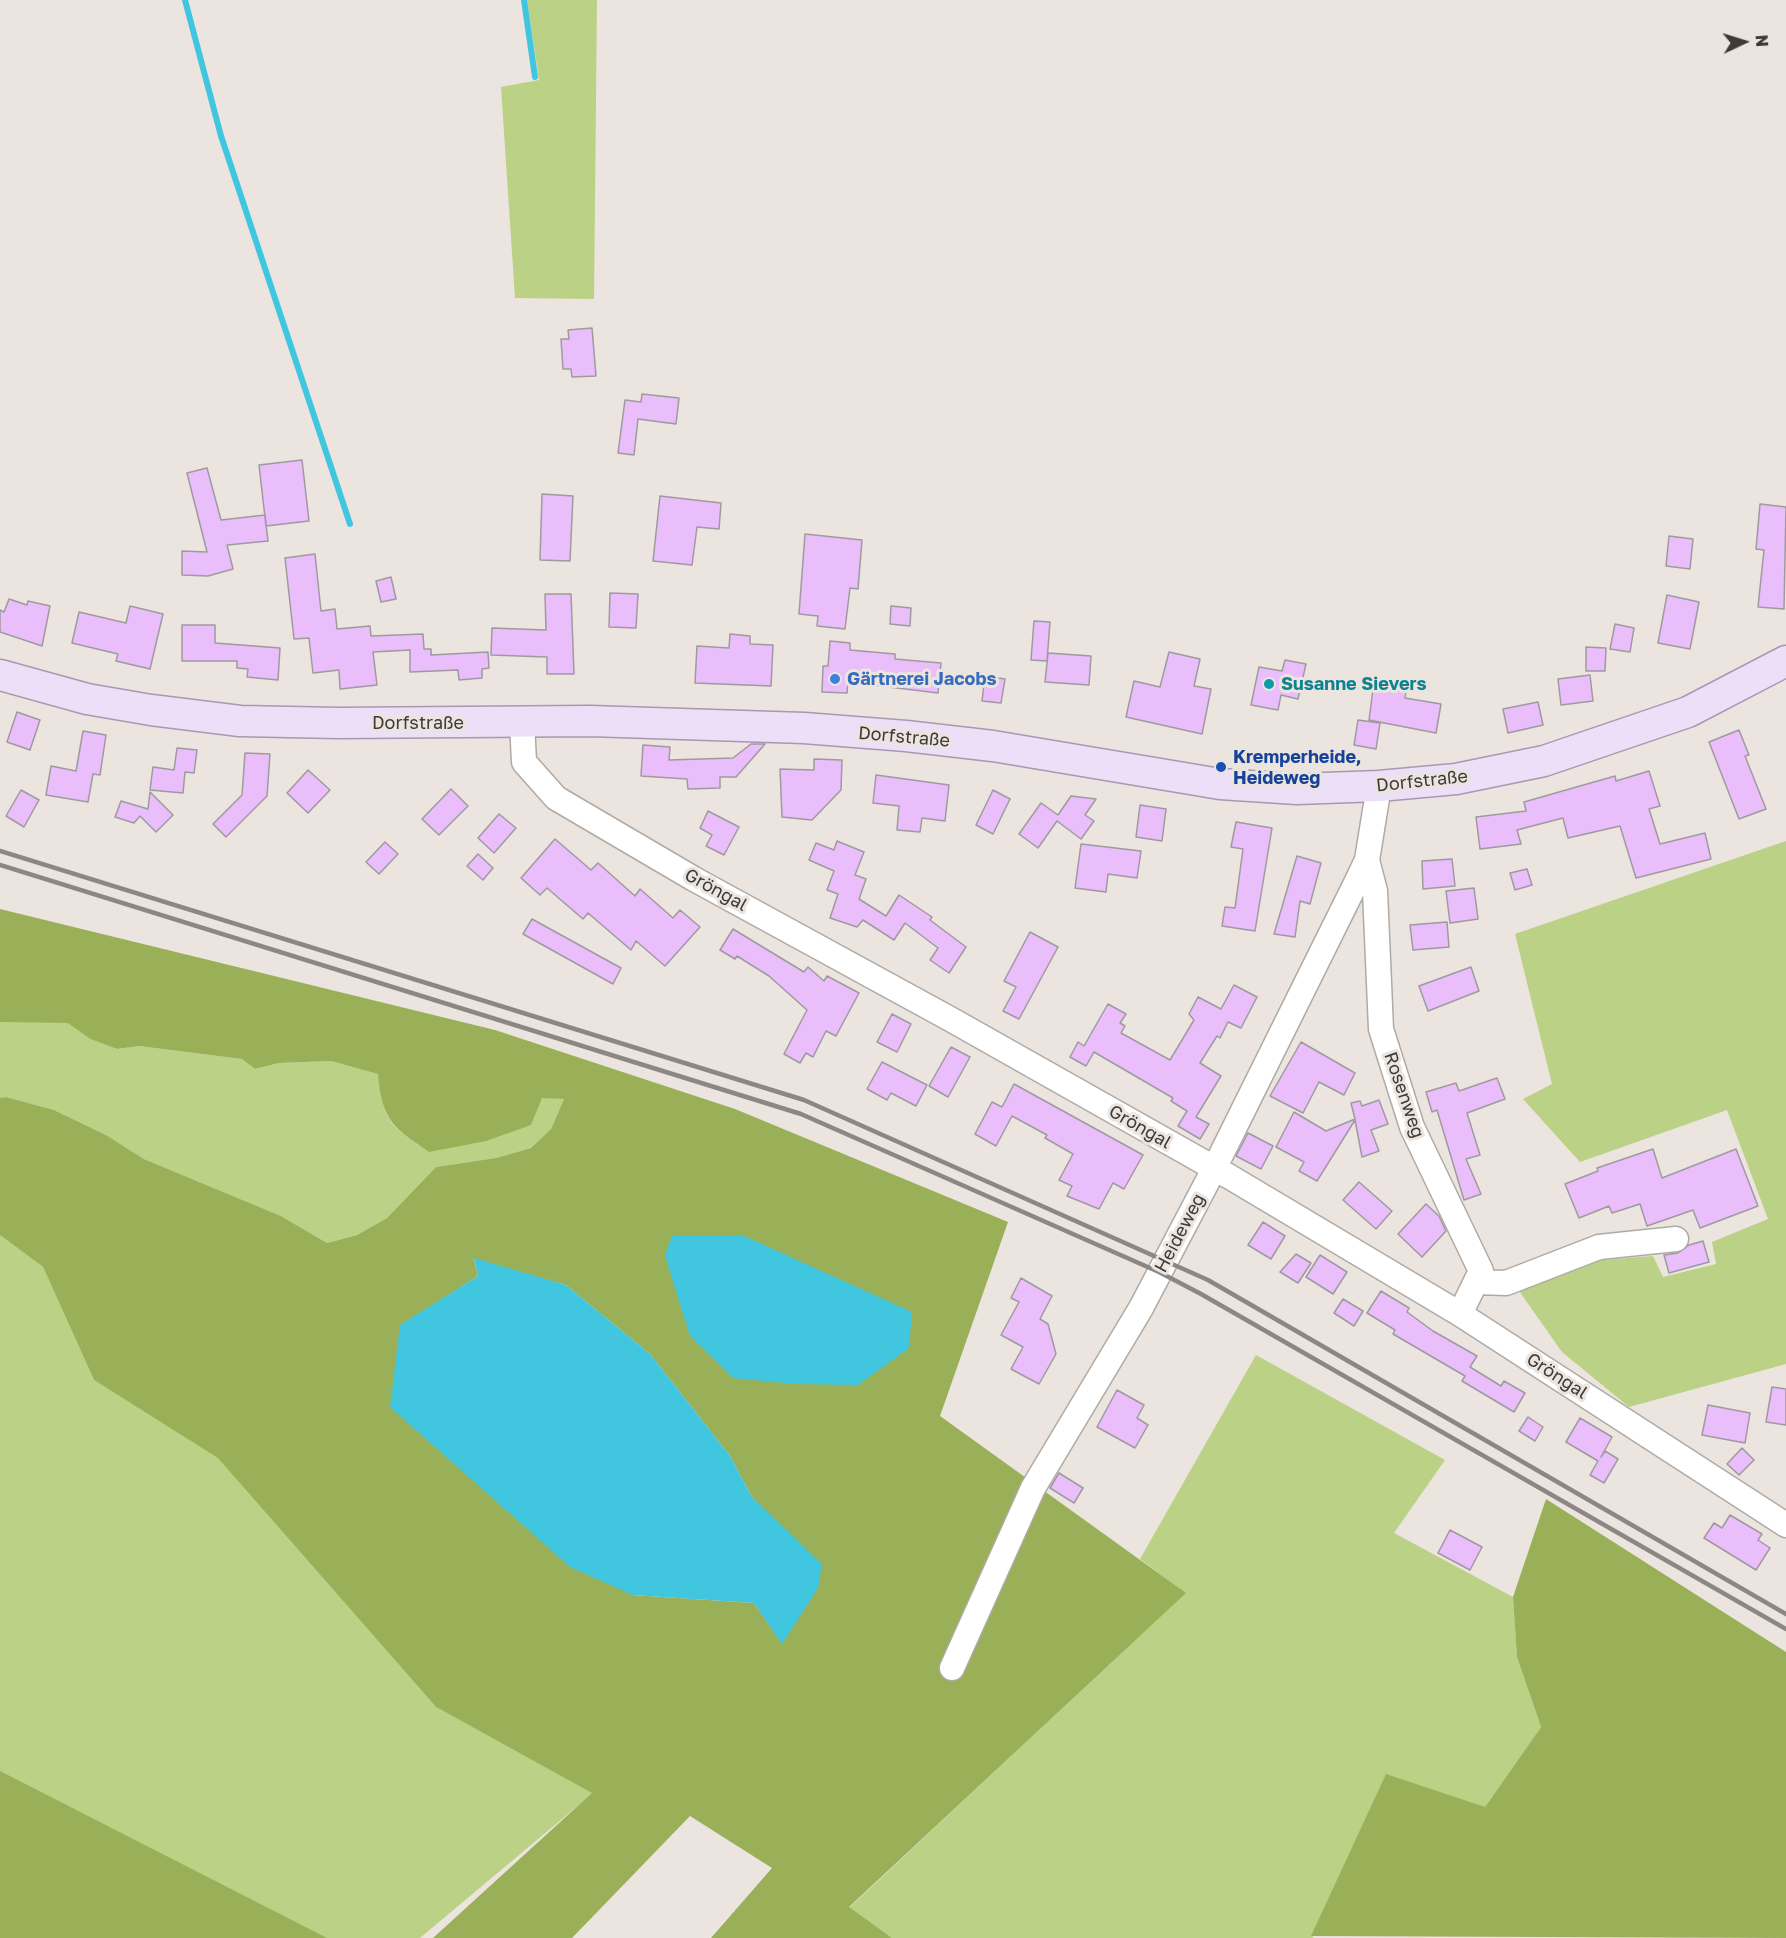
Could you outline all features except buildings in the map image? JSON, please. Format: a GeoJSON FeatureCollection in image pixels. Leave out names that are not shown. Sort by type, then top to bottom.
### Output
{"type":"FeatureCollection","features":[{"type":"Feature","properties":{"kind":"main road","name":"Dorfstraße"},"geometry":{"type":"LineString","coordinates":[[0,675],[87,699],[240,721],[338,723],[590,721],[780,728],[906,736],[993,746],[1220,784],[1297,789],[1379,786],[1456,779],[1544,761],[1679,716],[1786,661]]}},
{"type":"Feature","properties":{"kind":"street","name":"Gröngal"},"geometry":{"type":"LineString","coordinates":[[522,722],[524,762],[556,798],[694,879],[952,1020],[1214,1169],[1460,1314],[1786,1525]]}},
{"type":"Feature","properties":{"kind":"street","name":"Heideweg"},"geometry":{"type":"LineString","coordinates":[[952,1668],[1033,1488],[1141,1308],[1214,1169],[1367,860],[1379,786]]}},
{"type":"Feature","properties":{"kind":"street","name":"Rosenweg"},"geometry":{"type":"LineString","coordinates":[[1367,860],[1375,891],[1381,1029],[1412,1127],[1481,1271],[1476,1282]]}},
{"type":"Feature","properties":{"kind":"street"},"geometry":{"type":"LineString","coordinates":[[1460,1314],[1476,1282],[1506,1283],[1599,1247],[1676,1239]]}},
{"type":"Feature","properties":{"kind":"green space"},"geometry":{"type":"Polygon","coordinates":[[[527,0],[597,0],[594,299],[515,298],[501,87],[539,80],[527,0]]]}},
{"type":"Feature","properties":{"kind":"green space"},"geometry":{"type":"Polygon","coordinates":[[[1786,841],[1786,1364],[1629,1407],[1562,1352],[1515,1285],[1578,1262],[1653,1256],[1663,1277],[1716,1264],[1712,1242],[1768,1219],[1727,1110],[1580,1162],[1523,1099],[1552,1084],[1515,934],[1786,841]]]}},
{"type":"Feature","properties":{"kind":"green space"},"geometry":{"type":"Polygon","coordinates":[[[0,909],[495,1030],[735,1109],[1008,1222],[940,1416],[1186,1593],[849,1907],[892,1938],[711,1938],[772,1868],[690,1816],[572,1938],[433,1938],[592,1793],[436,1707],[218,1458],[94,1380],[43,1267],[0,1235],[0,1098],[6,1097],[54,1110],[106,1135],[144,1159],[281,1216],[327,1243],[357,1235],[387,1218],[436,1167],[496,1158],[531,1148],[551,1129],[564,1099],[542,1098],[531,1125],[486,1141],[429,1152],[406,1136],[391,1121],[382,1102],[378,1074],[331,1061],[279,1063],[255,1069],[242,1059],[139,1046],[117,1049],[90,1039],[68,1023],[0,1022],[0,909]],[[474,1259],[478,1276],[401,1325],[633,1595],[754,1603],[782,1643],[772,1519],[752,1497],[730,1456],[650,1354],[566,1285],[474,1259]]]}},
{"type":"Feature","properties":{"kind":"green space"},"geometry":{"type":"Polygon","coordinates":[[[0,1022],[69,1023],[90,1039],[117,1049],[139,1046],[242,1059],[255,1069],[279,1063],[331,1061],[379,1074],[383,1103],[391,1121],[397,1129],[429,1152],[541,1097],[564,1099],[551,1129],[531,1148],[496,1158],[436,1167],[387,1218],[357,1235],[327,1243],[281,1216],[144,1159],[106,1135],[54,1110],[6,1097],[0,1098],[0,1022]]]}},
{"type":"Feature","properties":{"kind":"green space"},"geometry":{"type":"Polygon","coordinates":[[[0,1235],[43,1267],[94,1380],[218,1457],[436,1707],[593,1793],[420,1938],[280,1938],[0,1808],[0,1235]]]}},
{"type":"Feature","properties":{"kind":"green space"},"geometry":{"type":"Polygon","coordinates":[[[1256,1355],[1445,1460],[1394,1533],[1513,1597],[1517,1657],[1541,1727],[1485,1807],[1312,1936],[1314,1938],[892,1938],[849,1908],[1185,1593],[1140,1559],[1256,1355]]]}},
{"type":"Feature","properties":{"kind":"green space"},"geometry":{"type":"Polygon","coordinates":[[[1546,1499],[1786,1652],[1786,1938],[1311,1936],[1386,1774],[1485,1807],[1541,1727],[1517,1657],[1513,1597],[1546,1499]]]}},
{"type":"Feature","properties":{"kind":"green space"},"geometry":{"type":"Polygon","coordinates":[[[0,1771],[327,1938],[0,1938],[0,1771]]]}},
{"type":"Feature","properties":{"kind":"water"},"geometry":{"type":"Polygon","coordinates":[[[672,1235],[742,1235],[912,1312],[909,1348],[858,1385],[795,1384],[733,1378],[690,1336],[665,1256],[672,1235]]]}},
{"type":"Feature","properties":{"kind":"water"},"geometry":{"type":"Polygon","coordinates":[[[474,1258],[566,1285],[650,1354],[730,1456],[752,1497],[822,1564],[818,1588],[782,1644],[754,1603],[633,1595],[570,1567],[390,1407],[400,1325],[478,1276],[474,1258]]]}},
{"type":"Feature","properties":{"kind":"waterway"},"geometry":{"type":"LineString","coordinates":[[185,0],[221,136],[350,524]]}},
{"type":"Feature","properties":{"kind":"waterway"},"geometry":{"type":"LineString","coordinates":[[524,0],[535,77]]}},
{"type":"Feature","properties":{"kind":"railway"},"geometry":{"type":"LineString","coordinates":[[0,851],[804,1100],[1208,1280],[1786,1614]]}},
{"type":"Feature","properties":{"kind":"railway"},"geometry":{"type":"LineString","coordinates":[[0,865],[801,1114],[1159,1272],[1786,1629]]}},
{"type":"Feature","properties":{"kind":"place","name":"Gärtnerei Jacobs"},"geometry":{"type":"Point","coordinates":[835,679]}},
{"type":"Feature","properties":{"kind":"place","name":"Susanne Sievers"},"geometry":{"type":"Point","coordinates":[1269,684]}},
{"type":"Feature","properties":{"kind":"place","name":"Kremperheide, Heideweg"},"geometry":{"type":"Point","coordinates":[1221,767]}}]}
